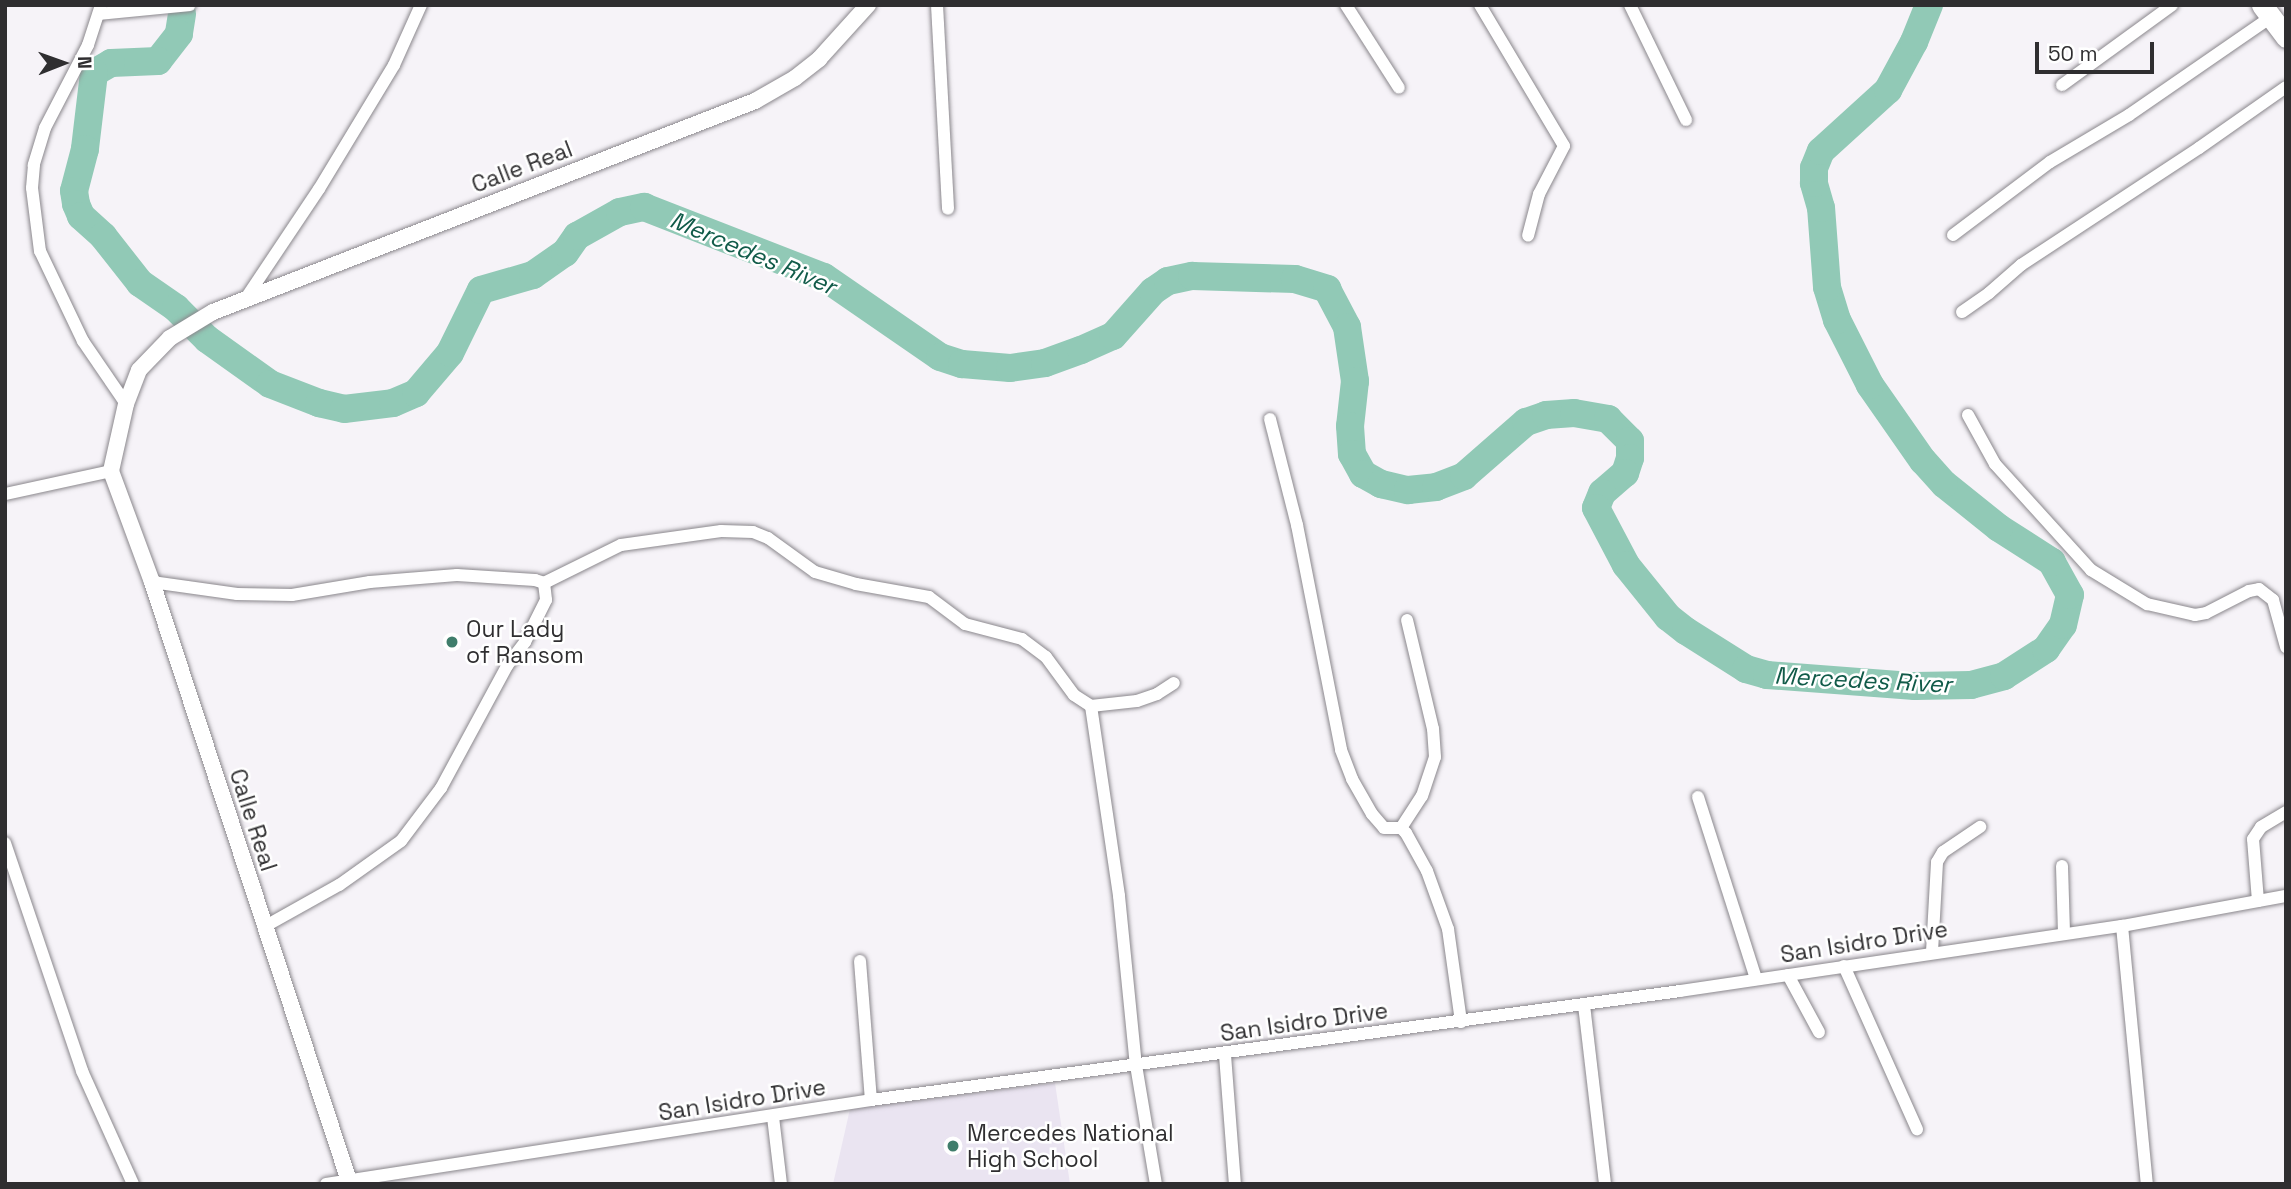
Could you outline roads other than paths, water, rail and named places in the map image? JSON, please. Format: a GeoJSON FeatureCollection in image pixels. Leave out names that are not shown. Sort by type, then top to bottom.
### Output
{"type":"FeatureCollection","features":[{"type":"Feature","properties":{"kind":"highway"},"geometry":{"type":"LineString","coordinates":[[2267,11],[2286,37]]}},
{"type":"Feature","properties":{"kind":"street"},"geometry":{"type":"LineString","coordinates":[[126,404],[83,341],[40,251],[32,188],[34,165],[46,128],[88,45],[100,9],[190,5]]}},
{"type":"Feature","properties":{"kind":"street"},"geometry":{"type":"LineString","coordinates":[[246,298],[319,190],[394,65],[421,5]]}},
{"type":"Feature","properties":{"kind":"street","name":"Calle Real"},"geometry":{"type":"LineString","coordinates":[[349,1182],[152,582],[111,471],[126,404],[139,370],[170,338],[213,312],[755,101],[795,78],[819,59],[868,5]]}},
{"type":"Feature","properties":{"kind":"street"},"geometry":{"type":"LineString","coordinates":[[937,5],[948,209]]}},
{"type":"Feature","properties":{"kind":"street"},"geometry":{"type":"LineString","coordinates":[[1346,5],[1399,88]]}},
{"type":"Feature","properties":{"kind":"street"},"geometry":{"type":"LineString","coordinates":[[1480,5],[1564,146],[1539,194],[1528,236]]}},
{"type":"Feature","properties":{"kind":"street"},"geometry":{"type":"LineString","coordinates":[[1630,5],[1686,120]]}},
{"type":"Feature","properties":{"kind":"street"},"geometry":{"type":"LineString","coordinates":[[2062,85],[2172,5]]}},
{"type":"Feature","properties":{"kind":"street"},"geometry":{"type":"LineString","coordinates":[[1953,236],[2050,162],[2129,115],[2267,11]]}},
{"type":"Feature","properties":{"kind":"street"},"geometry":{"type":"LineString","coordinates":[[1962,312],[2021,265],[2199,148],[2286,87]]}},
{"type":"Feature","properties":{"kind":"street"},"geometry":{"type":"LineString","coordinates":[[1968,415],[1995,464],[2091,570],[2147,604],[2195,615],[2206,613],[2249,591],[2259,589],[2273,600],[2286,647]]}},
{"type":"Feature","properties":{"kind":"street"},"geometry":{"type":"LineString","coordinates":[[1270,419],[1297,525],[1341,750],[1352,779],[1379,824],[1384,828],[1401,828]]}},
{"type":"Feature","properties":{"kind":"street"},"geometry":{"type":"LineString","coordinates":[[5,495],[111,471]]}},
{"type":"Feature","properties":{"kind":"street"},"geometry":{"type":"LineString","coordinates":[[152,582],[237,594],[292,595],[370,582],[457,575],[535,580],[544,583],[621,545],[721,531],[753,532],[768,538],[815,572],[856,584],[929,597],[965,624],[1023,639],[1046,657],[1074,695],[1091,706],[1137,701],[1157,694],[1174,683]]}},
{"type":"Feature","properties":{"kind":"street"},"geometry":{"type":"LineString","coordinates":[[264,927],[339,885],[401,841],[441,788],[507,666],[525,642],[546,600],[544,583]]}},
{"type":"Feature","properties":{"kind":"street"},"geometry":{"type":"LineString","coordinates":[[1401,828],[1422,796],[1435,757],[1433,729],[1407,620]]}},
{"type":"Feature","properties":{"kind":"street"},"geometry":{"type":"LineString","coordinates":[[1091,706],[1117,883],[1136,1065],[1156,1184]]}},
{"type":"Feature","properties":{"kind":"street"},"geometry":{"type":"LineString","coordinates":[[1698,797],[1756,979]]}},
{"type":"Feature","properties":{"kind":"street"},"geometry":{"type":"LineString","coordinates":[[2258,901],[2253,839],[2261,827],[2286,812]]}},
{"type":"Feature","properties":{"kind":"street"},"geometry":{"type":"LineString","coordinates":[[1932,952],[1937,862],[1943,852],[1980,827]]}},
{"type":"Feature","properties":{"kind":"street"},"geometry":{"type":"LineString","coordinates":[[1401,828],[1427,871],[1444,912],[1461,1023]]}},
{"type":"Feature","properties":{"kind":"street"},"geometry":{"type":"LineString","coordinates":[[5,843],[82,1071],[133,1184]]}},
{"type":"Feature","properties":{"kind":"street"},"geometry":{"type":"LineString","coordinates":[[2062,866],[2064,933]]}},
{"type":"Feature","properties":{"kind":"street","name":"San Isidro Drive"},"geometry":{"type":"LineString","coordinates":[[326,1184],[871,1100],[1461,1023],[2122,926],[2286,896]]}},
{"type":"Feature","properties":{"kind":"street"},"geometry":{"type":"LineString","coordinates":[[2122,926],[2147,1184]]}},
{"type":"Feature","properties":{"kind":"street"},"geometry":{"type":"LineString","coordinates":[[860,961],[871,1100]]}},
{"type":"Feature","properties":{"kind":"street"},"geometry":{"type":"LineString","coordinates":[[1844,966],[1917,1129]]}},
{"type":"Feature","properties":{"kind":"street"},"geometry":{"type":"LineString","coordinates":[[1788,975],[1819,1032]]}},
{"type":"Feature","properties":{"kind":"street"},"geometry":{"type":"LineString","coordinates":[[1584,1005],[1605,1184]]}},
{"type":"Feature","properties":{"kind":"street"},"geometry":{"type":"LineString","coordinates":[[1225,1055],[1235,1184]]}},
{"type":"Feature","properties":{"kind":"street"},"geometry":{"type":"LineString","coordinates":[[773,1117],[781,1184]]}},
{"type":"Feature","properties":{"kind":"waterway","name":"Mercedes River"},"geometry":{"type":"LineString","coordinates":[[182,14],[179,34],[158,61],[111,63],[94,73],[85,149],[74,191],[76,204],[81,216],[103,236],[140,283],[176,308],[207,339],[270,384],[319,403],[344,409],[393,403],[416,393],[450,353],[481,290],[533,275],[565,253],[577,236],[620,212],[644,207],[824,277],[940,357],[962,364],[1010,368],[1045,363],[1081,350],[1113,336],[1153,291],[1168,281],[1192,276],[1295,279],[1327,289],[1347,327],[1355,381],[1350,426],[1352,454],[1363,474],[1381,484],[1408,490],[1436,487],[1464,476],[1526,422],[1546,415],[1574,413],[1608,419],[1630,441],[1630,458],[1625,473],[1602,493],[1596,508],[1626,565],[1668,617],[1686,631],[1746,669],[1767,675],[1915,686],[1971,685],[2004,676],[2046,649],[2063,625],[2070,595],[2052,562],[1999,528],[1944,484],[1923,461],[1870,385],[1837,320],[1827,287],[1821,208],[1814,183],[1814,168],[1821,151],[1888,90],[1914,42],[1929,5]]}},
{"type":"Feature","properties":{"kind":"place","name":"Our Lady of Ransom"},"geometry":{"type":"Point","coordinates":[452,642]}},
{"type":"Feature","properties":{"kind":"place","name":"Mercedes National High School"},"geometry":{"type":"Point","coordinates":[953,1146]}}]}
